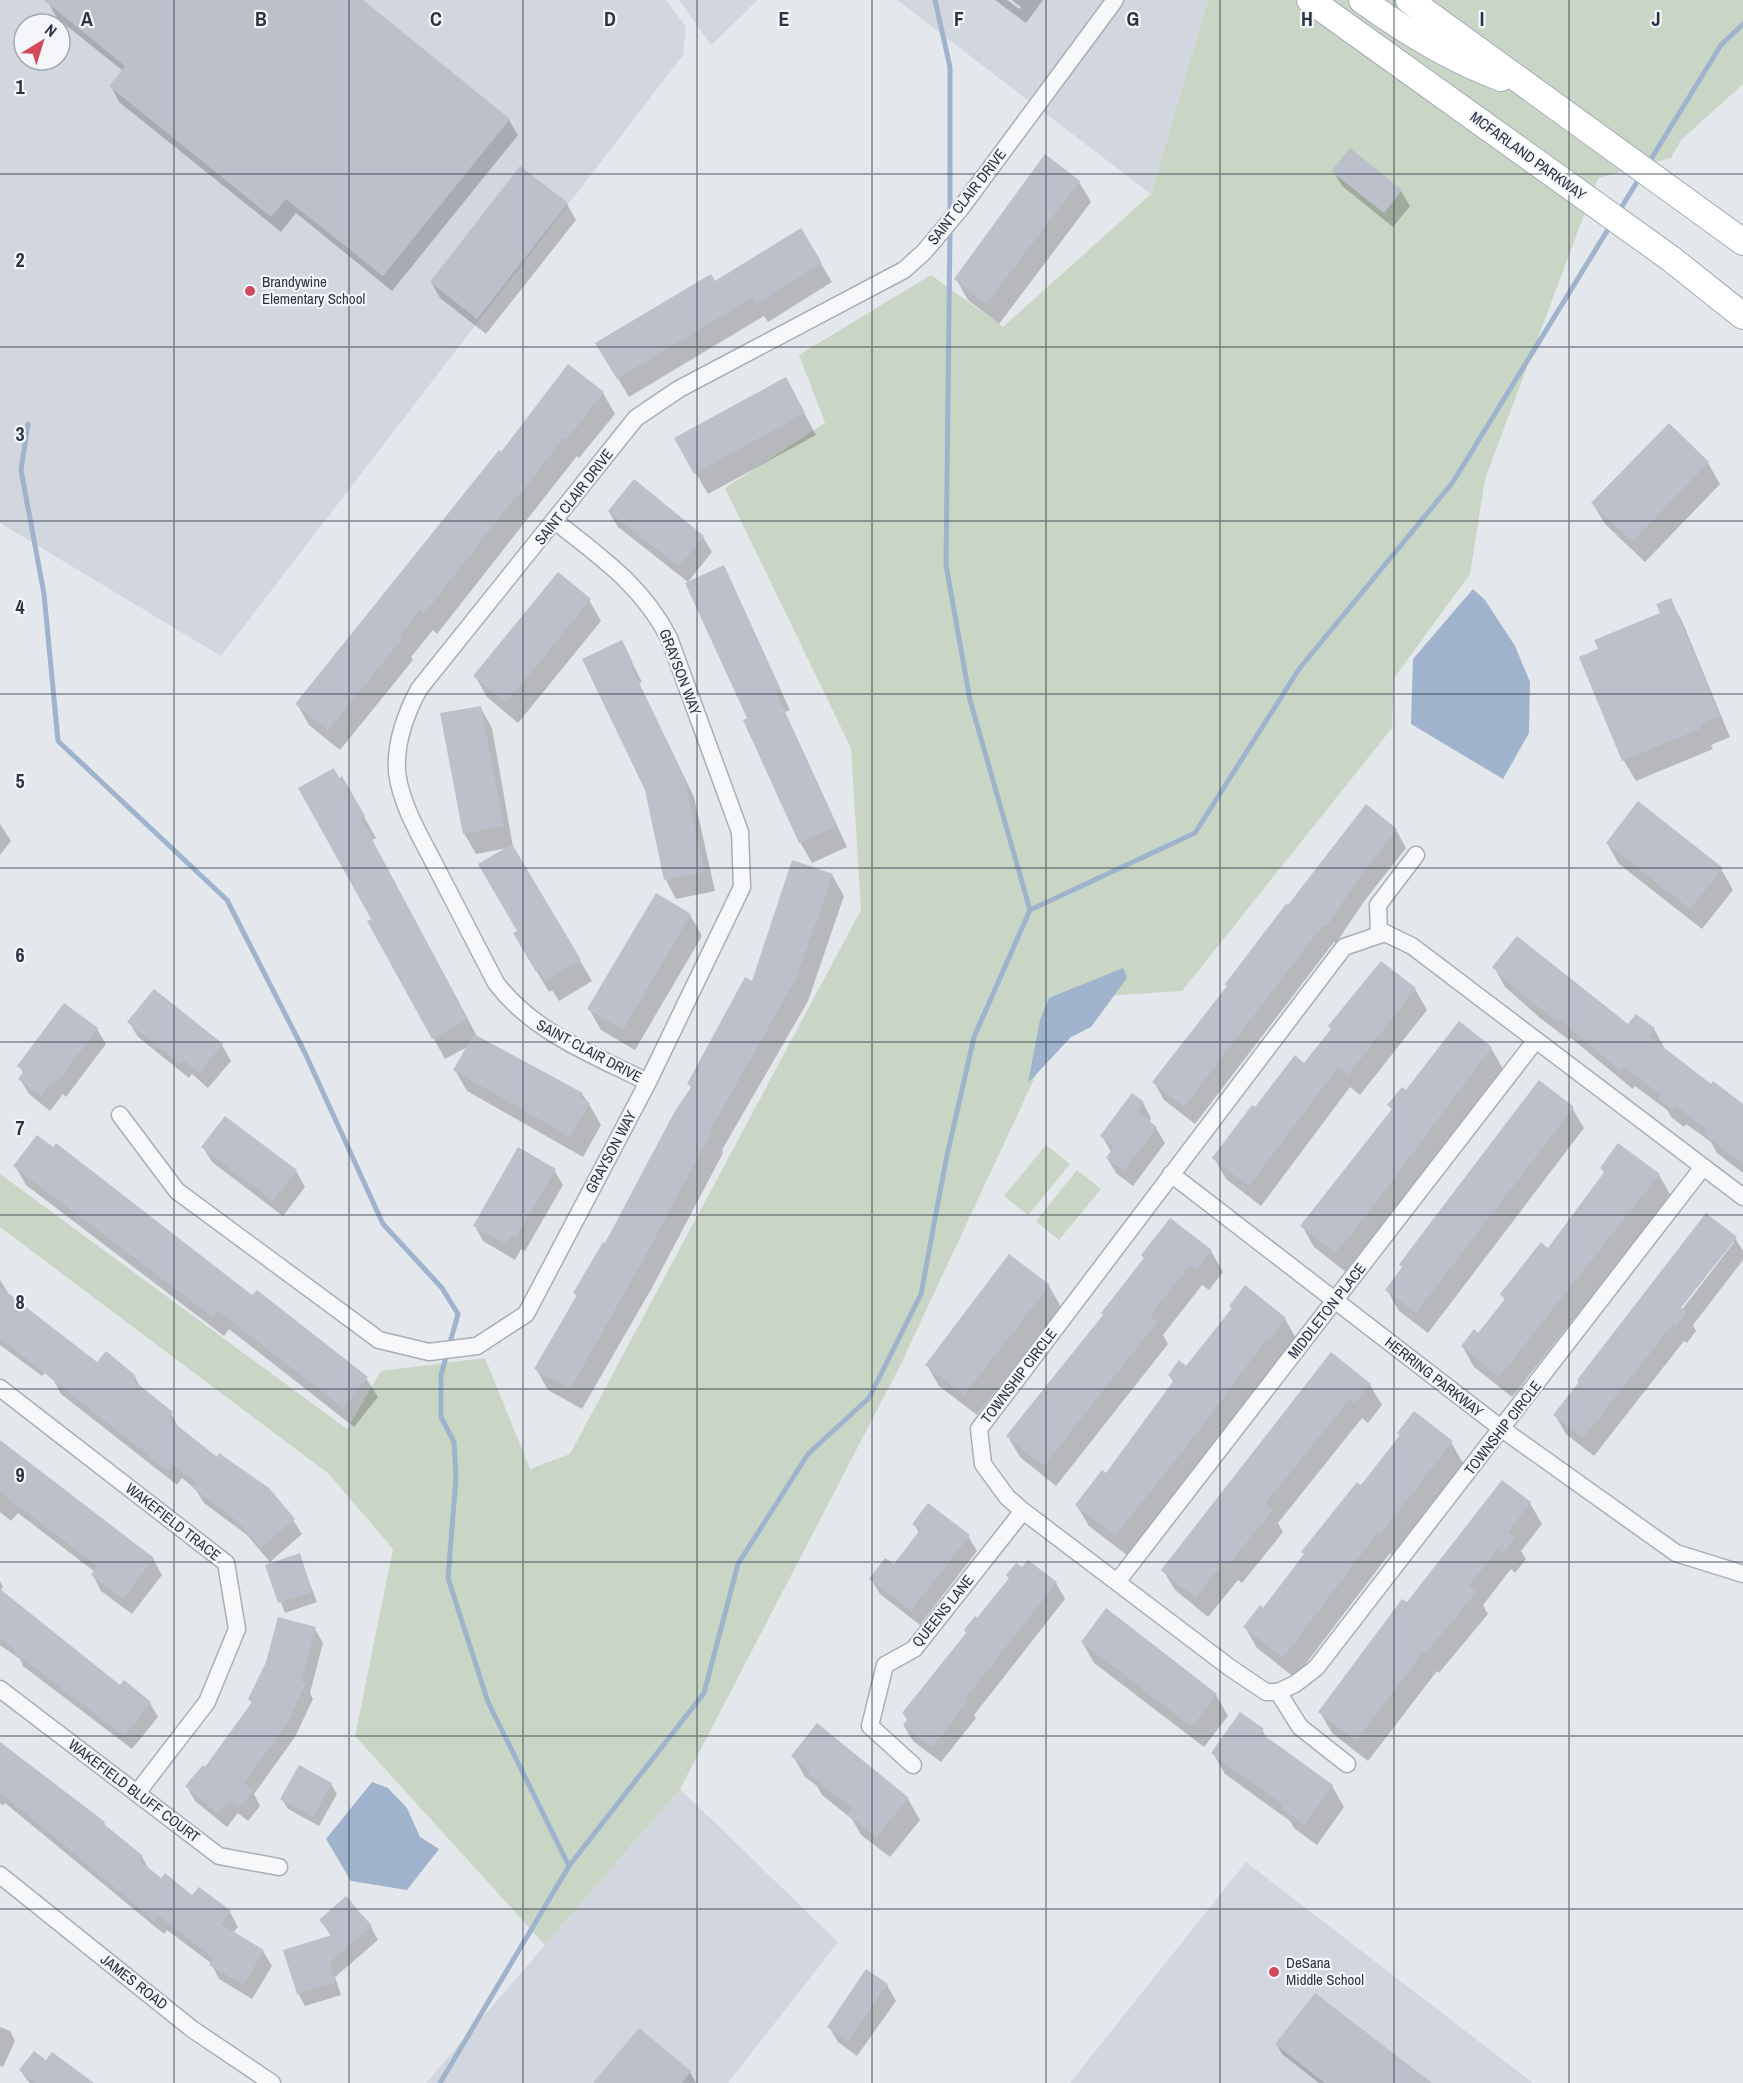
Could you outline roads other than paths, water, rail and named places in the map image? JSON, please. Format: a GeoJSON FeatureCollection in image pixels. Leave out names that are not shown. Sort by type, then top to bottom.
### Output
{"type":"FeatureCollection","features":[{"type":"Feature","properties":{"kind":"main road","name":"MCFARLAND PARKWAY"},"geometry":{"type":"LineString","coordinates":[[1310,0],[1660,251],[1743,316]]}},
{"type":"Feature","properties":{"kind":"main road"},"geometry":{"type":"LineString","coordinates":[[1362,0],[1411,35],[1441,52],[1470,66],[1530,88]]}},
{"type":"Feature","properties":{"kind":"main road"},"geometry":{"type":"LineString","coordinates":[[1409,0],[1743,242]]}},
{"type":"Feature","properties":{"kind":"street","name":"SAINT CLAIR DRIVE"},"geometry":{"type":"LineString","coordinates":[[648,1082],[543,1028],[509,1000],[496,983],[420,836],[402,795],[397,751],[401,729],[419,689],[636,418],[655,403],[904,270],[924,252],[961,208],[1115,0]]}},
{"type":"Feature","properties":{"kind":"street","name":"GRAYSON WAY"},"geometry":{"type":"LineString","coordinates":[[120,1115],[177,1191],[379,1340],[429,1352],[477,1346],[526,1314],[648,1082],[742,887],[740,832],[669,638],[658,618],[634,586],[555,521]]}},
{"type":"Feature","properties":{"kind":"street"},"geometry":{"type":"LineString","coordinates":[[1416,855],[1378,904],[1379,935],[1385,933],[1412,946],[1743,1197]]}},
{"type":"Feature","properties":{"kind":"street","name":"TOWNSHIP CIRCLE"},"geometry":{"type":"LineString","coordinates":[[1379,935],[1344,947],[980,1429],[983,1464],[1007,1497],[1229,1667],[1266,1692],[1278,1692],[1295,1684],[1316,1668],[1703,1167]]}},
{"type":"Feature","properties":{"kind":"street","name":"MIDDLETON PLACE"},"geometry":{"type":"LineString","coordinates":[[1117,1582],[1536,1040]]}},
{"type":"Feature","properties":{"kind":"street","name":"HERRING PARKWAY"},"geometry":{"type":"LineString","coordinates":[[1171,1174],[1502,1429],[1676,1553],[1743,1574]]}},
{"type":"Feature","properties":{"kind":"street","name":"WAKEFIELD TRACE"},"geometry":{"type":"LineString","coordinates":[[0,1388],[226,1563],[237,1629],[207,1701],[137,1793]]}},
{"type":"Feature","properties":{"kind":"street","name":"QUEENS LANE"},"geometry":{"type":"LineString","coordinates":[[913,1765],[870,1726],[885,1665],[914,1649],[1023,1511]]}},
{"type":"Feature","properties":{"kind":"street","name":"WAKEFIELD BLUFF COURT"},"geometry":{"type":"LineString","coordinates":[[0,1689],[219,1856],[279,1867]]}},
{"type":"Feature","properties":{"kind":"street"},"geometry":{"type":"LineString","coordinates":[[1278,1692],[1300,1727],[1347,1764]]}},
{"type":"Feature","properties":{"kind":"street","name":"JAMES ROAD"},"geometry":{"type":"LineString","coordinates":[[0,1875],[192,2029],[272,2083]]}},
{"type":"Feature","properties":{"kind":"water"},"geometry":{"type":"Polygon","coordinates":[[[1473,589],[1485,600],[1515,646],[1530,682],[1529,733],[1503,779],[1411,724],[1413,659],[1473,589]]]}},
{"type":"Feature","properties":{"kind":"water"},"geometry":{"type":"Polygon","coordinates":[[[1123,968],[1127,978],[1091,1027],[1071,1037],[1028,1083],[1040,1020],[1049,998],[1123,968]]]}},
{"type":"Feature","properties":{"kind":"water"},"geometry":{"type":"Polygon","coordinates":[[[372,1782],[388,1788],[407,1808],[420,1837],[439,1849],[407,1890],[351,1881],[326,1839],[372,1782]]]}},
{"type":"Feature","properties":{"kind":"waterway"},"geometry":{"type":"LineString","coordinates":[[935,0],[950,67],[950,216]]}},
{"type":"Feature","properties":{"kind":"waterway"},"geometry":{"type":"LineString","coordinates":[[1648,164],[1721,45],[1743,24]]}},
{"type":"Feature","properties":{"kind":"waterway"},"geometry":{"type":"LineString","coordinates":[[1618,213],[1640,177]]}},
{"type":"Feature","properties":{"kind":"waterway"},"geometry":{"type":"LineString","coordinates":[[1030,910],[1195,833],[1299,669],[1453,482],[1612,223]]}},
{"type":"Feature","properties":{"kind":"waterway"},"geometry":{"type":"LineString","coordinates":[[440,2083],[569,1866],[704,1693],[738,1564],[808,1454],[869,1398],[921,1294],[946,1160],[974,1037],[1030,910],[970,700],[946,565],[950,228]]}},
{"type":"Feature","properties":{"kind":"waterway"},"geometry":{"type":"LineString","coordinates":[[28,424],[21,470],[44,594],[58,741],[227,900],[305,1053],[383,1224],[442,1288],[458,1314],[441,1375],[441,1417],[454,1442],[456,1478],[448,1578],[488,1702],[569,1866]]}},
{"type":"Feature","properties":{"kind":"place","name":"Brandywine Elementary School"},"geometry":{"type":"Point","coordinates":[250,291]}},
{"type":"Feature","properties":{"kind":"place","name":"DeSana Middle School"},"geometry":{"type":"Point","coordinates":[1274,1972]}}]}
